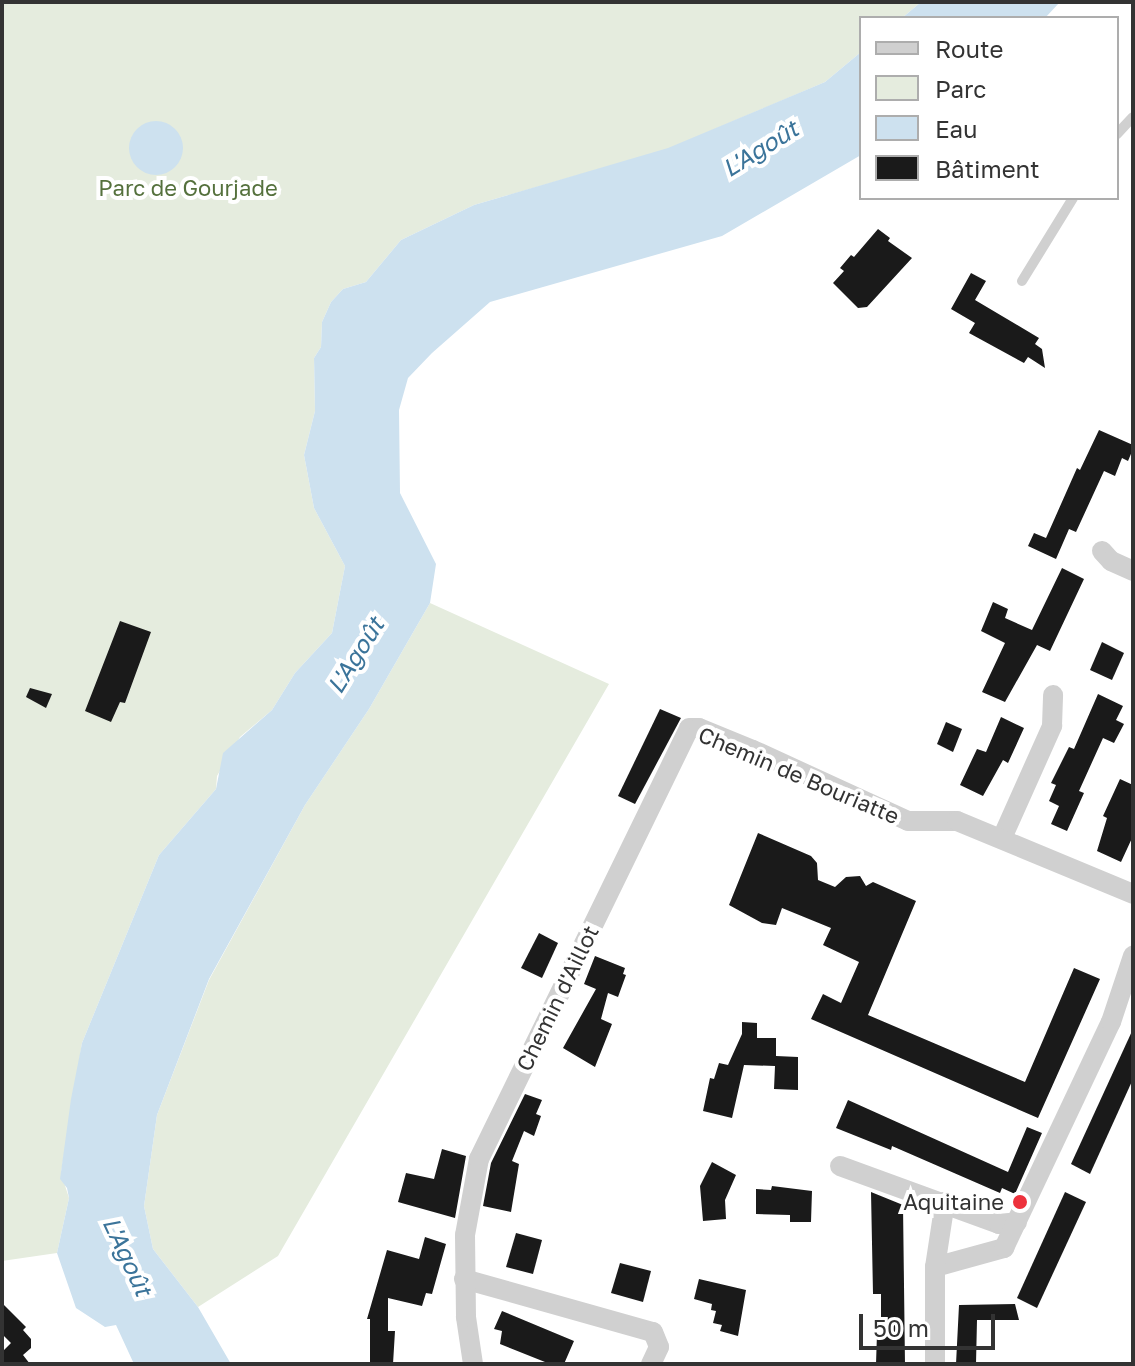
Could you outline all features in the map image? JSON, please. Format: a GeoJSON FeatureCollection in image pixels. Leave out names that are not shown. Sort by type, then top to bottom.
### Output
{"type":"FeatureCollection","features":[{"type":"Feature","properties":{"kind":"street"},"geometry":{"type":"LineString","coordinates":[[1102,551],[1111,561],[1133,571]]}},
{"type":"Feature","properties":{"kind":"street"},"geometry":{"type":"LineString","coordinates":[[1002,838],[1052,726],[1053,695]]}},
{"type":"Feature","properties":{"kind":"street","name":"Chemin de Bouriatte"},"geometry":{"type":"LineString","coordinates":[[689,728],[699,728],[908,821],[957,821],[1133,894]]}},
{"type":"Feature","properties":{"kind":"street","name":"Chemin d'Aillot"},"geometry":{"type":"LineString","coordinates":[[473,1364],[464,1279],[465,1235],[479,1159],[689,728]]}},
{"type":"Feature","properties":{"kind":"street"},"geometry":{"type":"LineString","coordinates":[[935,1267],[1004,1248],[1111,1022],[1133,956]]}},
{"type":"Feature","properties":{"kind":"street"},"geometry":{"type":"LineString","coordinates":[[1111,1022],[1133,997]]}},
{"type":"Feature","properties":{"kind":"street"},"geometry":{"type":"LineString","coordinates":[[840,1166],[999,1224],[1017,1222]]}},
{"type":"Feature","properties":{"kind":"street"},"geometry":{"type":"LineString","coordinates":[[935,1364],[935,1267],[945,1202]]}},
{"type":"Feature","properties":{"kind":"street"},"geometry":{"type":"LineString","coordinates":[[464,1279],[653,1332],[659,1347],[651,1364]]}},
{"type":"Feature","properties":{"kind":"lane"},"geometry":{"type":"LineString","coordinates":[[1119,132],[1133,117]]}},
{"type":"Feature","properties":{"kind":"lane"},"geometry":{"type":"LineString","coordinates":[[1022,281],[1072,200]]}},
{"type":"Feature","properties":{"kind":"green space","name":"Parc de Gourjade"},"geometry":{"type":"Polygon","coordinates":[[[2,2],[921,2],[904,16],[859,16],[859,54],[825,82],[668,149],[474,205],[401,240],[366,282],[343,289],[331,302],[322,322],[321,347],[314,358],[315,411],[304,455],[314,508],[345,566],[332,633],[295,673],[272,710],[240,737],[217,776],[216,789],[159,855],[82,1043],[61,1173],[69,1198],[57,1253],[2,1261],[2,2]]]}},
{"type":"Feature","properties":{"kind":"green space"},"geometry":{"type":"Polygon","coordinates":[[[430,603],[609,684],[278,1256],[198,1307],[153,1249],[144,1206],[157,1115],[209,980],[305,805],[369,709],[430,603]]]}},
{"type":"Feature","properties":{"kind":"water"},"geometry":{"type":"Polygon","coordinates":[[[921,2],[1060,2],[1047,16],[904,16],[921,2]]]}},
{"type":"Feature","properties":{"kind":"water","name":"L'Agoût"},"geometry":{"type":"Polygon","coordinates":[[[859,54],[859,156],[722,236],[490,302],[408,378],[399,410],[400,493],[436,564],[430,603],[369,709],[305,805],[209,979],[157,1115],[144,1206],[153,1249],[198,1307],[231,1364],[134,1364],[116,1325],[105,1327],[76,1308],[57,1253],[69,1198],[67,1188],[60,1179],[71,1099],[82,1043],[159,855],[216,789],[223,753],[272,710],[295,673],[332,633],[345,566],[314,508],[304,455],[315,411],[314,358],[321,347],[322,322],[331,302],[343,289],[366,282],[401,240],[474,205],[668,148],[825,82],[859,54]]]}},
{"type":"Feature","properties":{"kind":"water"},"geometry":{"type":"Polygon","coordinates":[[[156,121],[175,129],[183,148],[175,167],[156,175],[137,167],[129,148],[137,129],[156,121]]]}},
{"type":"Feature","properties":{"kind":"building"},"geometry":{"type":"Polygon","coordinates":[[[878,229],[890,238],[888,241],[912,258],[867,307],[858,308],[833,283],[844,271],[840,268],[878,229]]]}},
{"type":"Feature","properties":{"kind":"building"},"geometry":{"type":"Polygon","coordinates":[[[971,273],[986,281],[975,300],[1039,338],[1035,344],[1042,349],[1045,368],[1028,357],[1024,363],[969,333],[975,323],[951,309],[971,273]]]}},
{"type":"Feature","properties":{"kind":"building"},"geometry":{"type":"Polygon","coordinates":[[[1099,430],[1133,445],[1128,461],[1122,458],[1115,476],[1104,471],[1076,532],[1069,529],[1056,559],[1028,546],[1034,533],[1046,538],[1077,468],[1080,470],[1099,430]]]}},
{"type":"Feature","properties":{"kind":"building"},"geometry":{"type":"Polygon","coordinates":[[[1062,568],[1084,579],[1050,651],[1037,645],[1005,702],[982,692],[1005,643],[981,631],[993,602],[1008,609],[1005,618],[1032,630],[1062,568]]]}},
{"type":"Feature","properties":{"kind":"building"},"geometry":{"type":"Polygon","coordinates":[[[120,621],[151,632],[125,703],[120,702],[111,722],[85,711],[120,621]]]}},
{"type":"Feature","properties":{"kind":"building"},"geometry":{"type":"Polygon","coordinates":[[[1102,642],[1124,653],[1112,680],[1090,670],[1102,642]]]}},
{"type":"Feature","properties":{"kind":"building"},"geometry":{"type":"Polygon","coordinates":[[[30,688],[52,694],[46,708],[26,697],[30,688]]]}},
{"type":"Feature","properties":{"kind":"building"},"geometry":{"type":"Polygon","coordinates":[[[1098,694],[1123,706],[1116,720],[1124,724],[1114,743],[1103,738],[1079,791],[1084,793],[1067,831],[1051,824],[1059,806],[1049,801],[1056,785],[1051,783],[1069,747],[1074,749],[1098,694]]]}},
{"type":"Feature","properties":{"kind":"building"},"geometry":{"type":"Polygon","coordinates":[[[660,709],[681,718],[635,804],[618,796],[660,709]]]}},
{"type":"Feature","properties":{"kind":"building"},"geometry":{"type":"Polygon","coordinates":[[[1001,717],[1024,728],[1008,763],[1003,760],[983,796],[960,785],[977,749],[986,752],[1001,717]]]}},
{"type":"Feature","properties":{"kind":"building"},"geometry":{"type":"Polygon","coordinates":[[[946,722],[962,729],[953,752],[937,744],[946,722]]]}},
{"type":"Feature","properties":{"kind":"building"},"geometry":{"type":"Polygon","coordinates":[[[1120,779],[1133,785],[1133,836],[1121,862],[1097,851],[1107,818],[1103,816],[1120,779]]]}},
{"type":"Feature","properties":{"kind":"building"},"geometry":{"type":"Polygon","coordinates":[[[758,833],[811,856],[817,863],[818,880],[835,887],[846,877],[860,876],[866,886],[873,882],[916,901],[868,1015],[1025,1082],[1074,968],[1100,979],[1038,1118],[811,1019],[823,994],[841,1003],[859,962],[823,945],[831,928],[782,908],[776,925],[762,923],[729,905],[758,833]]]}},
{"type":"Feature","properties":{"kind":"building"},"geometry":{"type":"Polygon","coordinates":[[[539,933],[558,943],[542,978],[521,968],[539,933]]]}},
{"type":"Feature","properties":{"kind":"building"},"geometry":{"type":"Polygon","coordinates":[[[595,956],[625,968],[623,974],[626,975],[618,997],[608,993],[601,1019],[612,1024],[595,1067],[563,1048],[596,989],[584,984],[595,956]]]}},
{"type":"Feature","properties":{"kind":"building"},"geometry":{"type":"Polygon","coordinates":[[[742,1022],[757,1023],[757,1038],[776,1038],[776,1056],[798,1057],[798,1090],[774,1089],[775,1066],[744,1065],[732,1118],[703,1111],[710,1078],[714,1079],[719,1063],[728,1065],[742,1034],[742,1022]]]}},
{"type":"Feature","properties":{"kind":"building"},"geometry":{"type":"Polygon","coordinates":[[[1133,1029],[1133,1079],[1090,1174],[1071,1164],[1133,1029]]]}},
{"type":"Feature","properties":{"kind":"building"},"geometry":{"type":"Polygon","coordinates":[[[525,1094],[542,1100],[536,1114],[541,1116],[534,1136],[524,1131],[512,1161],[519,1164],[511,1212],[483,1206],[491,1163],[525,1094]]]}},
{"type":"Feature","properties":{"kind":"building"},"geometry":{"type":"Polygon","coordinates":[[[848,1100],[1008,1172],[1027,1127],[1042,1133],[1015,1194],[1002,1188],[1000,1193],[892,1146],[891,1150],[836,1128],[848,1100]]]}},
{"type":"Feature","properties":{"kind":"building"},"geometry":{"type":"Polygon","coordinates":[[[442,1149],[466,1156],[455,1218],[398,1202],[406,1173],[434,1179],[442,1149]]]}},
{"type":"Feature","properties":{"kind":"building"},"geometry":{"type":"Polygon","coordinates":[[[712,1162],[736,1175],[725,1200],[726,1219],[703,1221],[700,1186],[712,1162]]]}},
{"type":"Feature","properties":{"kind":"building"},"geometry":{"type":"Polygon","coordinates":[[[772,1186],[812,1191],[811,1222],[790,1222],[790,1215],[756,1214],[756,1189],[771,1190],[772,1186]]]}},
{"type":"Feature","properties":{"kind":"building"},"geometry":{"type":"Polygon","coordinates":[[[871,1192],[903,1205],[905,1364],[876,1364],[877,1333],[881,1333],[881,1294],[873,1294],[871,1192]]]}},
{"type":"Feature","properties":{"kind":"building"},"geometry":{"type":"Polygon","coordinates":[[[1065,1192],[1086,1202],[1037,1308],[1017,1298],[1065,1192]]]}},
{"type":"Feature","properties":{"kind":"building"},"geometry":{"type":"Polygon","coordinates":[[[516,1233],[542,1240],[533,1274],[506,1267],[516,1233]]]}},
{"type":"Feature","properties":{"kind":"building"},"geometry":{"type":"Polygon","coordinates":[[[425,1237],[446,1244],[432,1294],[426,1293],[422,1306],[388,1298],[388,1331],[395,1331],[393,1364],[370,1364],[370,1319],[367,1319],[387,1250],[419,1259],[425,1237]]]}},
{"type":"Feature","properties":{"kind":"building"},"geometry":{"type":"Polygon","coordinates":[[[620,1263],[651,1271],[643,1302],[611,1293],[620,1263]]]}},
{"type":"Feature","properties":{"kind":"building"},"geometry":{"type":"Polygon","coordinates":[[[699,1279],[746,1290],[738,1336],[720,1331],[722,1325],[713,1323],[716,1311],[711,1310],[712,1304],[694,1299],[699,1279]]]}},
{"type":"Feature","properties":{"kind":"building"},"geometry":{"type":"Polygon","coordinates":[[[2,1303],[26,1327],[23,1330],[31,1339],[31,1348],[23,1355],[30,1364],[2,1364],[2,1352],[11,1343],[2,1334],[2,1303]]]}},
{"type":"Feature","properties":{"kind":"building"},"geometry":{"type":"Polygon","coordinates":[[[1015,1304],[1019,1320],[977,1320],[976,1364],[956,1364],[959,1305],[1015,1304]]]}},
{"type":"Feature","properties":{"kind":"building"},"geometry":{"type":"Polygon","coordinates":[[[502,1311],[574,1341],[564,1364],[550,1364],[500,1344],[502,1331],[494,1329],[502,1311]]]}},
{"type":"Feature","properties":{"kind":"place","name":"Aquitaine"},"geometry":{"type":"Point","coordinates":[1020,1202]}}]}
